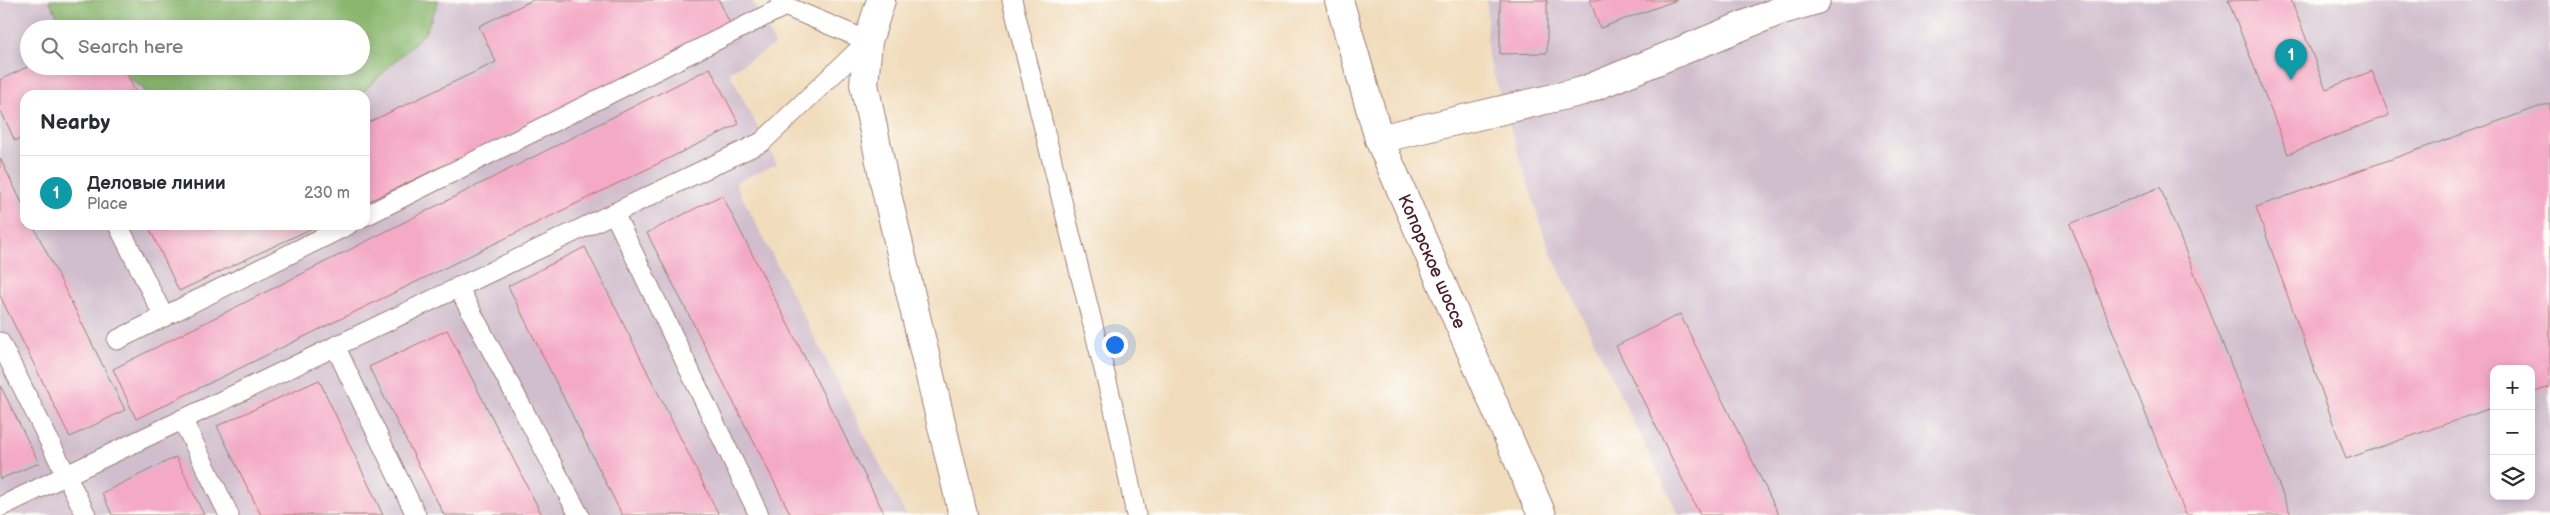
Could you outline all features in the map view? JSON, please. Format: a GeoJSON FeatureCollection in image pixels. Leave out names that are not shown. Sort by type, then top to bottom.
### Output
{"type":"FeatureCollection","features":[{"type":"Feature","properties":{"kind":"street"},"geometry":{"type":"LineString","coordinates":[[881,0],[868,41],[864,84],[886,190],[963,515]]}},
{"type":"Feature","properties":{"kind":"street","name":"Копорское шоссе"},"geometry":{"type":"LineString","coordinates":[[1339,0],[1379,140],[1542,515]]}},
{"type":"Feature","properties":{"kind":"street"},"geometry":{"type":"LineString","coordinates":[[1379,140],[1583,91],[1779,11],[1816,0]]}},
{"type":"Feature","properties":{"kind":"lane"},"geometry":{"type":"LineString","coordinates":[[1012,0],[1118,426],[1136,515]]}},
{"type":"Feature","properties":{"kind":"lane"},"geometry":{"type":"LineString","coordinates":[[0,507],[762,142],[868,41],[783,3],[370,213]]}},
{"type":"Feature","properties":{"kind":"lane"},"geometry":{"type":"LineString","coordinates":[[614,213],[759,515]]}},
{"type":"Feature","properties":{"kind":"lane"},"geometry":{"type":"LineString","coordinates":[[120,230],[164,317]]}},
{"type":"Feature","properties":{"kind":"lane"},"geometry":{"type":"LineString","coordinates":[[117,340],[338,230]]}},
{"type":"Feature","properties":{"kind":"lane"},"geometry":{"type":"LineString","coordinates":[[458,287],[580,515]]}},
{"type":"Feature","properties":{"kind":"lane"},"geometry":{"type":"LineString","coordinates":[[0,342],[86,515]]}},
{"type":"Feature","properties":{"kind":"lane"},"geometry":{"type":"LineString","coordinates":[[335,346],[416,515]]}},
{"type":"Feature","properties":{"kind":"lane"},"geometry":{"type":"LineString","coordinates":[[182,419],[229,515]]}},
{"type":"Feature","properties":{"kind":"shaded area"},"geometry":{"type":"Polygon","coordinates":[[[0,0],[752,0],[775,45],[729,72],[777,164],[735,183],[906,515],[0,515],[0,0]]]}},
{"type":"Feature","properties":{"kind":"shaded area"},"geometry":{"type":"Polygon","coordinates":[[[1487,0],[2550,0],[2550,515],[1679,515],[1548,247],[1487,54],[1487,0]]]}},
{"type":"Feature","properties":{"kind":"green space"},"geometry":{"type":"Polygon","coordinates":[[[49,0],[439,0],[425,33],[365,90],[144,90],[125,75],[370,75],[370,20],[59,20],[49,0]]]}},
{"type":"Feature","properties":{"kind":"building"},"geometry":{"type":"Polygon","coordinates":[[[533,0],[719,0],[732,28],[370,201],[370,122],[496,62],[479,26],[533,0]]]}},
{"type":"Feature","properties":{"kind":"building"},"geometry":{"type":"Polygon","coordinates":[[[1500,0],[1547,0],[1547,53],[1500,54],[1500,0]]]}},
{"type":"Feature","properties":{"kind":"building"},"geometry":{"type":"Polygon","coordinates":[[[1590,0],[1677,0],[1600,28],[1590,0]]]}},
{"type":"Feature","properties":{"kind":"building"},"geometry":{"type":"Polygon","coordinates":[[[2228,0],[2291,0],[2326,89],[2372,71],[2389,115],[2288,154],[2228,0]]]}},
{"type":"Feature","properties":{"kind":"building"},"geometry":{"type":"Polygon","coordinates":[[[710,68],[739,124],[136,419],[113,369],[710,68]]]}},
{"type":"Feature","properties":{"kind":"building"},"geometry":{"type":"Polygon","coordinates":[[[20,70],[20,75],[127,75],[135,90],[20,90],[20,138],[15,141],[0,109],[0,80],[20,70]]]}},
{"type":"Feature","properties":{"kind":"building"},"geometry":{"type":"Polygon","coordinates":[[[2550,103],[2550,387],[2535,392],[2535,365],[2490,365],[2490,408],[2346,459],[2256,207],[2550,103]]]}},
{"type":"Feature","properties":{"kind":"building"},"geometry":{"type":"Polygon","coordinates":[[[0,158],[20,199],[20,230],[35,230],[125,410],[70,437],[0,296],[0,158]]]}},
{"type":"Feature","properties":{"kind":"building"},"geometry":{"type":"Polygon","coordinates":[[[2160,187],[2291,515],[2186,515],[2070,224],[2160,187]]]}},
{"type":"Feature","properties":{"kind":"building"},"geometry":{"type":"Polygon","coordinates":[[[722,195],[885,515],[791,515],[647,233],[722,195]]]}},
{"type":"Feature","properties":{"kind":"building"},"geometry":{"type":"Polygon","coordinates":[[[150,230],[308,230],[179,291],[150,230]]]}},
{"type":"Feature","properties":{"kind":"building"},"geometry":{"type":"Polygon","coordinates":[[[585,247],[719,515],[622,515],[508,286],[585,247]]]}},
{"type":"Feature","properties":{"kind":"building"},"geometry":{"type":"Polygon","coordinates":[[[1680,314],[1779,515],[1700,515],[1616,346],[1680,314]]]}},
{"type":"Feature","properties":{"kind":"building"},"geometry":{"type":"Polygon","coordinates":[[[447,330],[542,515],[444,515],[369,367],[447,330]]]}},
{"type":"Feature","properties":{"kind":"building"},"geometry":{"type":"Polygon","coordinates":[[[319,380],[383,515],[261,515],[217,426],[319,380]]]}},
{"type":"Feature","properties":{"kind":"building"},"geometry":{"type":"Polygon","coordinates":[[[0,385],[39,463],[0,479],[0,385]]]}},
{"type":"Feature","properties":{"kind":"building"},"geometry":{"type":"Polygon","coordinates":[[[176,457],[204,515],[112,515],[102,493],[176,457]]]}},
{"type":"Feature","properties":{"kind":"place","name":"Деловые линии"},"geometry":{"type":"Point","coordinates":[2291,80]}}]}
